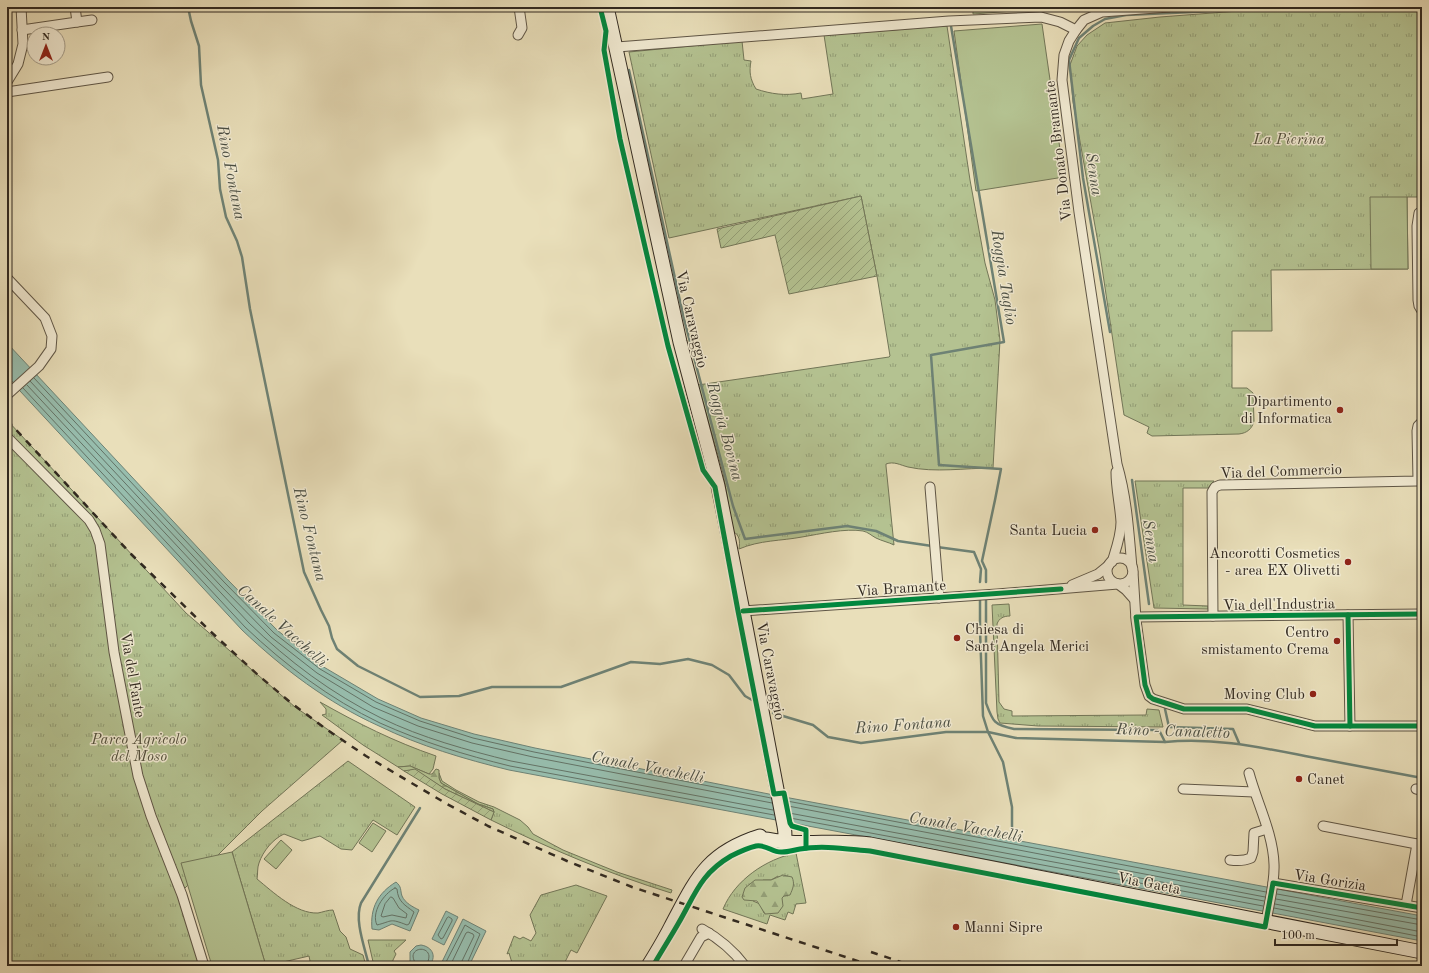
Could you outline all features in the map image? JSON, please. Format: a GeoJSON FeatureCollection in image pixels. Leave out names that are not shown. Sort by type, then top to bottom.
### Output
{"type":"FeatureCollection","features":[{"type":"Feature","properties":{"kind":"street"},"geometry":{"type":"LineString","coordinates":[[7,82],[18,64],[23,44],[21,7]]}},
{"type":"Feature","properties":{"kind":"street"},"geometry":{"type":"LineString","coordinates":[[75,7],[77,22]]}},
{"type":"Feature","properties":{"kind":"street"},"geometry":{"type":"LineString","coordinates":[[518,35],[522,28],[520,7]]}},
{"type":"Feature","properties":{"kind":"street","name":"Via Caravaggio"},"geometry":{"type":"LineString","coordinates":[[608,7],[680,342],[718,486],[744,611],[779,796],[784,833]]}},
{"type":"Feature","properties":{"kind":"street","name":"Via Donato Bramante"},"geometry":{"type":"LineString","coordinates":[[1169,7],[1102,12],[1084,20],[1069,41],[1064,55],[1062,80],[1079,212],[1117,464],[1122,481],[1128,522],[1134,599],[1145,685],[1149,696],[1153,699],[1184,709],[1247,709],[1315,726],[1422,726]]}},
{"type":"Feature","properties":{"kind":"street"},"geometry":{"type":"LineString","coordinates":[[617,47],[960,20],[1041,17],[1060,22],[1076,30]]}},
{"type":"Feature","properties":{"kind":"street"},"geometry":{"type":"LineString","coordinates":[[22,30],[92,20]]}},
{"type":"Feature","properties":{"kind":"street"},"geometry":{"type":"LineString","coordinates":[[7,92],[108,77]]}},
{"type":"Feature","properties":{"kind":"street"},"geometry":{"type":"LineString","coordinates":[[1422,211],[1419,213],[1417,226],[1418,300],[1422,311]]}},
{"type":"Feature","properties":{"kind":"street"},"geometry":{"type":"LineString","coordinates":[[7,278],[44,318],[52,336],[51,349],[38,367],[9,393]]}},
{"type":"Feature","properties":{"kind":"street","name":"Via del Commercio"},"geometry":{"type":"LineString","coordinates":[[1213,616],[1212,492],[1215,487],[1220,485],[1414,482],[1418,480],[1417,431],[1418,426],[1422,422]]}},
{"type":"Feature","properties":{"kind":"street","name":"Via del Fante"},"geometry":{"type":"LineString","coordinates":[[7,437],[89,520],[95,530],[100,544],[114,652],[138,776],[151,816],[182,894],[204,966]]}},
{"type":"Feature","properties":{"kind":"street","name":"Via Donato Bramante"},"geometry":{"type":"LineString","coordinates":[[1110,563],[1118,544],[1121,523],[1116,482],[1117,464]]}},
{"type":"Feature","properties":{"kind":"street","name":"Via Bramante"},"geometry":{"type":"LineString","coordinates":[[930,487],[939,598]]}},
{"type":"Feature","properties":{"kind":"street"},"geometry":{"type":"LineString","coordinates":[[1118,584],[1127,582],[1132,576],[1130,564],[1124,559],[1115,560],[1110,563],[1107,573],[1111,580],[1126,590],[1134,599]]}},
{"type":"Feature","properties":{"kind":"street","name":"Via Bramante"},"geometry":{"type":"LineString","coordinates":[[1061,589],[1098,574],[1110,563]]}},
{"type":"Feature","properties":{"kind":"street","name":"Via Bramante"},"geometry":{"type":"LineString","coordinates":[[744,611],[1118,584]]}},
{"type":"Feature","properties":{"kind":"street","name":"Via dell'Industria"},"geometry":{"type":"LineString","coordinates":[[1136,617],[1422,614]]}},
{"type":"Feature","properties":{"kind":"street"},"geometry":{"type":"LineString","coordinates":[[1348,615],[1350,726]]}},
{"type":"Feature","properties":{"kind":"street","name":"Via Gorizia"},"geometry":{"type":"LineString","coordinates":[[1249,773],[1273,851],[1274,865],[1267,917]]}},
{"type":"Feature","properties":{"kind":"street"},"geometry":{"type":"LineString","coordinates":[[1183,789],[1254,792]]}},
{"type":"Feature","properties":{"kind":"street"},"geometry":{"type":"LineString","coordinates":[[1323,826],[1419,844],[1406,905]]}},
{"type":"Feature","properties":{"kind":"street"},"geometry":{"type":"LineString","coordinates":[[1230,860],[1239,861],[1251,858],[1253,852],[1254,833],[1267,829]]}},
{"type":"Feature","properties":{"kind":"street","name":"Via Gaeta"},"geometry":{"type":"LineString","coordinates":[[648,966],[671,927],[691,888],[702,872],[721,854],[741,842],[784,833],[833,836],[1267,917],[1422,952]]}},
{"type":"Feature","properties":{"kind":"street","name":"Via Gorizia"},"geometry":{"type":"LineString","coordinates":[[1272,886],[1422,908]]}},
{"type":"Feature","properties":{"kind":"street"},"geometry":{"type":"LineString","coordinates":[[684,966],[706,931],[734,952],[745,966]]}},
{"type":"Feature","properties":{"kind":"green space"},"geometry":{"type":"Polygon","coordinates":[[[1027,7],[1027,10],[973,14],[973,9],[1027,7]]]}},
{"type":"Feature","properties":{"kind":"green space","name":"La Pierina"},"geometry":{"type":"Polygon","coordinates":[[[1291,7],[1422,7],[1422,197],[1407,197],[1408,269],[1271,270],[1272,331],[1232,331],[1232,388],[1247,388],[1253,393],[1253,424],[1247,432],[1239,434],[1152,436],[1147,433],[1149,427],[1124,415],[1100,254],[1073,102],[1070,65],[1077,46],[1087,35],[1105,23],[1160,17],[1291,7]]]}},
{"type":"Feature","properties":{"kind":"green space"},"geometry":{"type":"Polygon","coordinates":[[[1042,24],[1064,177],[976,191],[954,31],[1042,24]]]}},
{"type":"Feature","properties":{"kind":"green space"},"geometry":{"type":"Polygon","coordinates":[[[947,26],[970,180],[985,263],[995,300],[1000,340],[993,468],[929,470],[894,463],[886,464],[894,545],[865,532],[848,530],[763,542],[739,549],[739,539],[733,531],[723,473],[698,385],[890,356],[877,276],[861,196],[669,238],[629,52],[742,41],[744,60],[751,61],[750,75],[756,89],[778,94],[801,93],[802,99],[833,94],[824,35],[947,26]]]}},
{"type":"Feature","properties":{"kind":"green space"},"geometry":{"type":"Polygon","coordinates":[[[861,196],[877,276],[789,294],[775,235],[721,248],[717,229],[861,196]]]}},
{"type":"Feature","properties":{"kind":"green space"},"geometry":{"type":"Polygon","coordinates":[[[1370,197],[1407,197],[1408,269],[1371,269],[1370,197]]]}},
{"type":"Feature","properties":{"kind":"green space","name":"Parco Agricolo del Moso"},"geometry":{"type":"Polygon","coordinates":[[[7,420],[186,613],[295,707],[343,740],[262,811],[179,894],[201,966],[7,966],[7,420]]]}},
{"type":"Feature","properties":{"kind":"green space"},"geometry":{"type":"Polygon","coordinates":[[[1135,481],[1214,481],[1208,488],[1183,488],[1183,605],[1208,606],[1208,609],[1154,608],[1135,481]]]}},
{"type":"Feature","properties":{"kind":"green space"},"geometry":{"type":"Polygon","coordinates":[[[1009,604],[1010,616],[1002,618],[997,624],[999,702],[1004,709],[1012,711],[1012,716],[1146,715],[1147,709],[1159,710],[1163,727],[1038,726],[1000,723],[997,712],[992,605],[1009,604]]]}},
{"type":"Feature","properties":{"kind":"green space"},"geometry":{"type":"Polygon","coordinates":[[[320,702],[376,732],[436,756],[433,769],[429,774],[410,766],[398,767],[363,745],[322,715],[326,714],[326,709],[320,702]]]}},
{"type":"Feature","properties":{"kind":"green space"},"geometry":{"type":"Polygon","coordinates":[[[348,761],[415,807],[397,835],[373,820],[352,850],[341,849],[320,836],[302,841],[284,834],[272,842],[263,854],[258,865],[257,879],[285,901],[301,910],[318,913],[333,910],[340,931],[346,937],[350,949],[363,955],[366,966],[311,966],[309,956],[266,966],[232,852],[348,761]]]}},
{"type":"Feature","properties":{"kind":"green space"},"geometry":{"type":"Polygon","coordinates":[[[410,766],[429,774],[432,774],[436,769],[439,770],[439,778],[441,783],[478,804],[493,809],[494,812],[445,789],[415,770],[404,771],[398,767],[410,766]]]}},
{"type":"Feature","properties":{"kind":"green space"},"geometry":{"type":"Polygon","coordinates":[[[415,769],[445,789],[494,812],[491,820],[442,794],[404,771],[415,769]]]}},
{"type":"Feature","properties":{"kind":"green space"},"geometry":{"type":"Polygon","coordinates":[[[439,773],[442,781],[456,790],[520,820],[533,834],[563,850],[617,872],[672,890],[671,893],[625,878],[579,860],[534,841],[491,820],[494,812],[493,809],[478,804],[441,783],[439,773]]]}},
{"type":"Feature","properties":{"kind":"green space"},"geometry":{"type":"Polygon","coordinates":[[[373,823],[386,831],[372,852],[359,843],[373,823]]]}},
{"type":"Feature","properties":{"kind":"green space"},"geometry":{"type":"Polygon","coordinates":[[[281,840],[292,850],[276,869],[264,859],[281,840]]]}},
{"type":"Feature","properties":{"kind":"green space"},"geometry":{"type":"Polygon","coordinates":[[[232,852],[266,966],[212,966],[181,863],[232,852]]]}},
{"type":"Feature","properties":{"kind":"green space"},"geometry":{"type":"Polygon","coordinates":[[[796,853],[806,903],[796,904],[793,914],[788,912],[785,920],[770,915],[767,924],[723,909],[728,899],[743,880],[763,866],[785,856],[796,853]],[[778,876],[771,880],[763,880],[753,901],[760,904],[764,913],[784,896],[778,876]]]}},
{"type":"Feature","properties":{"kind":"green space"},"geometry":{"type":"Polygon","coordinates":[[[783,875],[792,877],[793,886],[790,895],[782,898],[783,906],[778,913],[765,914],[757,901],[744,900],[742,897],[745,888],[755,880],[771,880],[783,875]]]}},
{"type":"Feature","properties":{"kind":"green space"},"geometry":{"type":"Polygon","coordinates":[[[576,885],[607,896],[577,953],[571,950],[563,966],[513,966],[509,953],[507,954],[514,936],[520,939],[523,937],[531,941],[536,933],[530,915],[541,895],[576,885]]]}},
{"type":"Feature","properties":{"kind":"green space"},"geometry":{"type":"Polygon","coordinates":[[[368,940],[406,940],[394,951],[396,954],[392,966],[374,966],[368,940]]]}},
{"type":"Feature","properties":{"kind":"water"},"geometry":{"type":"Polygon","coordinates":[[[7,343],[227,579],[277,630],[322,666],[378,699],[421,718],[474,734],[535,748],[779,796],[1422,916],[1422,941],[509,770],[442,751],[410,740],[360,717],[324,696],[289,671],[242,630],[20,391],[7,375],[7,343]]]}},
{"type":"Feature","properties":{"kind":"water"},"geometry":{"type":"Polygon","coordinates":[[[396,882],[400,887],[405,901],[419,910],[410,931],[392,924],[379,930],[372,929],[372,914],[376,902],[384,891],[396,882]]]}},
{"type":"Feature","properties":{"kind":"water"},"geometry":{"type":"Polygon","coordinates":[[[446,911],[458,917],[444,945],[432,939],[446,911]]]}},
{"type":"Feature","properties":{"kind":"water"},"geometry":{"type":"Polygon","coordinates":[[[463,919],[486,931],[469,966],[440,966],[463,919]]]}},
{"type":"Feature","properties":{"kind":"water"},"geometry":{"type":"Polygon","coordinates":[[[421,945],[431,950],[433,959],[429,966],[414,966],[410,961],[410,952],[416,946],[421,945]]]}},
{"type":"Feature","properties":{"kind":"waterway","name":"Rino Fontana"},"geometry":{"type":"LineString","coordinates":[[188,7],[199,46],[201,85],[218,160],[220,189],[226,217],[237,241],[242,257],[250,309],[304,572],[329,626],[337,649],[358,666],[420,697],[459,696],[492,687],[561,687],[631,662],[660,664],[688,659],[712,665],[729,675],[745,696],[752,700]]}},
{"type":"Feature","properties":{"kind":"waterway","name":"Senna"},"geometry":{"type":"LineString","coordinates":[[1110,332],[1083,178],[1069,60],[1079,38],[1093,26],[1105,19],[1126,15],[1303,7]]}},
{"type":"Feature","properties":{"kind":"waterway","name":"Roggia Taglio"},"geometry":{"type":"LineString","coordinates":[[951,26],[1004,342],[931,355],[939,465],[1001,469],[982,561],[986,570],[986,582]]}},
{"type":"Feature","properties":{"kind":"waterway","name":"Roggia Bovina"},"geometry":{"type":"LineString","coordinates":[[629,70],[684,319],[733,506],[745,539],[847,526],[876,531],[898,541],[932,546]]}},
{"type":"Feature","properties":{"kind":"waterway","name":"Senna"},"geometry":{"type":"LineString","coordinates":[[1132,480],[1149,604]]}},
{"type":"Feature","properties":{"kind":"waterway","name":"Roggia Bovina"},"geometry":{"type":"LineString","coordinates":[[937,547],[974,552],[981,569],[980,582]]}},
{"type":"Feature","properties":{"kind":"waterway","name":"Roggia Bovina"},"geometry":{"type":"LineString","coordinates":[[980,600],[983,716],[988,732],[1003,762],[1012,807],[1012,832]]}},
{"type":"Feature","properties":{"kind":"waterway","name":"Roggia Taglio"},"geometry":{"type":"LineString","coordinates":[[986,600],[986,703],[995,722],[1002,726],[1014,729],[1159,730],[1165,742]]}},
{"type":"Feature","properties":{"kind":"waterway","name":"Senna"},"geometry":{"type":"LineString","coordinates":[[1165,709],[1169,727],[1233,729],[1239,743]]}},
{"type":"Feature","properties":{"kind":"waterway","name":"Rino - Canaletto"},"geometry":{"type":"LineString","coordinates":[[773,713],[813,725],[828,737],[861,743],[946,732],[988,732],[1016,738],[1218,742],[1270,749],[1422,778]]}},
{"type":"Feature","properties":{"kind":"waterway"},"geometry":{"type":"LineString","coordinates":[[369,966],[359,926],[359,910],[361,903],[420,808]]}},
{"type":"Feature","properties":{"kind":"railway"},"geometry":{"type":"LineString","coordinates":[[7,420],[131,554],[210,631],[290,702],[366,756],[447,804],[488,826],[567,861],[632,887],[873,966]]}},
{"type":"Feature","properties":{"kind":"railway"},"geometry":{"type":"LineString","coordinates":[[871,952],[913,966]]}},
{"type":"Feature","properties":{"kind":"cycle path"},"geometry":{"type":"LineString","coordinates":[[600,7],[606,31],[604,50],[620,139],[668,346],[703,470],[715,487],[774,794],[784,793],[790,823],[792,826],[806,830],[806,848]]}},
{"type":"Feature","properties":{"kind":"cycle path"},"geometry":{"type":"LineString","coordinates":[[743,611],[1061,589]]}},
{"type":"Feature","properties":{"kind":"cycle path"},"geometry":{"type":"LineString","coordinates":[[1422,614],[1136,617],[1145,685],[1149,696],[1153,699],[1184,709],[1247,709],[1315,726],[1422,726]]}},
{"type":"Feature","properties":{"kind":"cycle path"},"geometry":{"type":"LineString","coordinates":[[1348,615],[1350,726]]}},
{"type":"Feature","properties":{"kind":"cycle path"},"geometry":{"type":"LineString","coordinates":[[653,966],[694,894],[705,878],[712,870],[731,856],[756,846],[766,847],[779,852],[817,847],[870,851],[1265,927],[1273,883],[1422,908]]}},
{"type":"Feature","properties":{"kind":"place","name":"Dipartimento di Informatica"},"geometry":{"type":"Point","coordinates":[1340,410]}},
{"type":"Feature","properties":{"kind":"place","name":"Santa Lucia"},"geometry":{"type":"Point","coordinates":[1095,530]}},
{"type":"Feature","properties":{"kind":"place","name":"Ancorotti Cosmetics - area EX Olivetti"},"geometry":{"type":"Point","coordinates":[1348,562]}},
{"type":"Feature","properties":{"kind":"place","name":"Chiesa di Sant'Angela Merici"},"geometry":{"type":"Point","coordinates":[957,638]}},
{"type":"Feature","properties":{"kind":"place","name":"Centro smistamento Crema"},"geometry":{"type":"Point","coordinates":[1337,641]}},
{"type":"Feature","properties":{"kind":"place","name":"Moving Club"},"geometry":{"type":"Point","coordinates":[1313,694]}},
{"type":"Feature","properties":{"kind":"place","name":"Canet"},"geometry":{"type":"Point","coordinates":[1299,779]}},
{"type":"Feature","properties":{"kind":"place","name":"Manni Sipre"},"geometry":{"type":"Point","coordinates":[956,927]}},
{"type":"Feature","properties":{"kind":"water label","name":"Canale Vacchelli"},"geometry":{"type":"Point","coordinates":[283,625]}},
{"type":"Feature","properties":{"kind":"water label","name":"Canale Vacchelli"},"geometry":{"type":"Point","coordinates":[648,766]}},
{"type":"Feature","properties":{"kind":"water label","name":"Canale Vacchelli"},"geometry":{"type":"Point","coordinates":[966,826]}}]}
